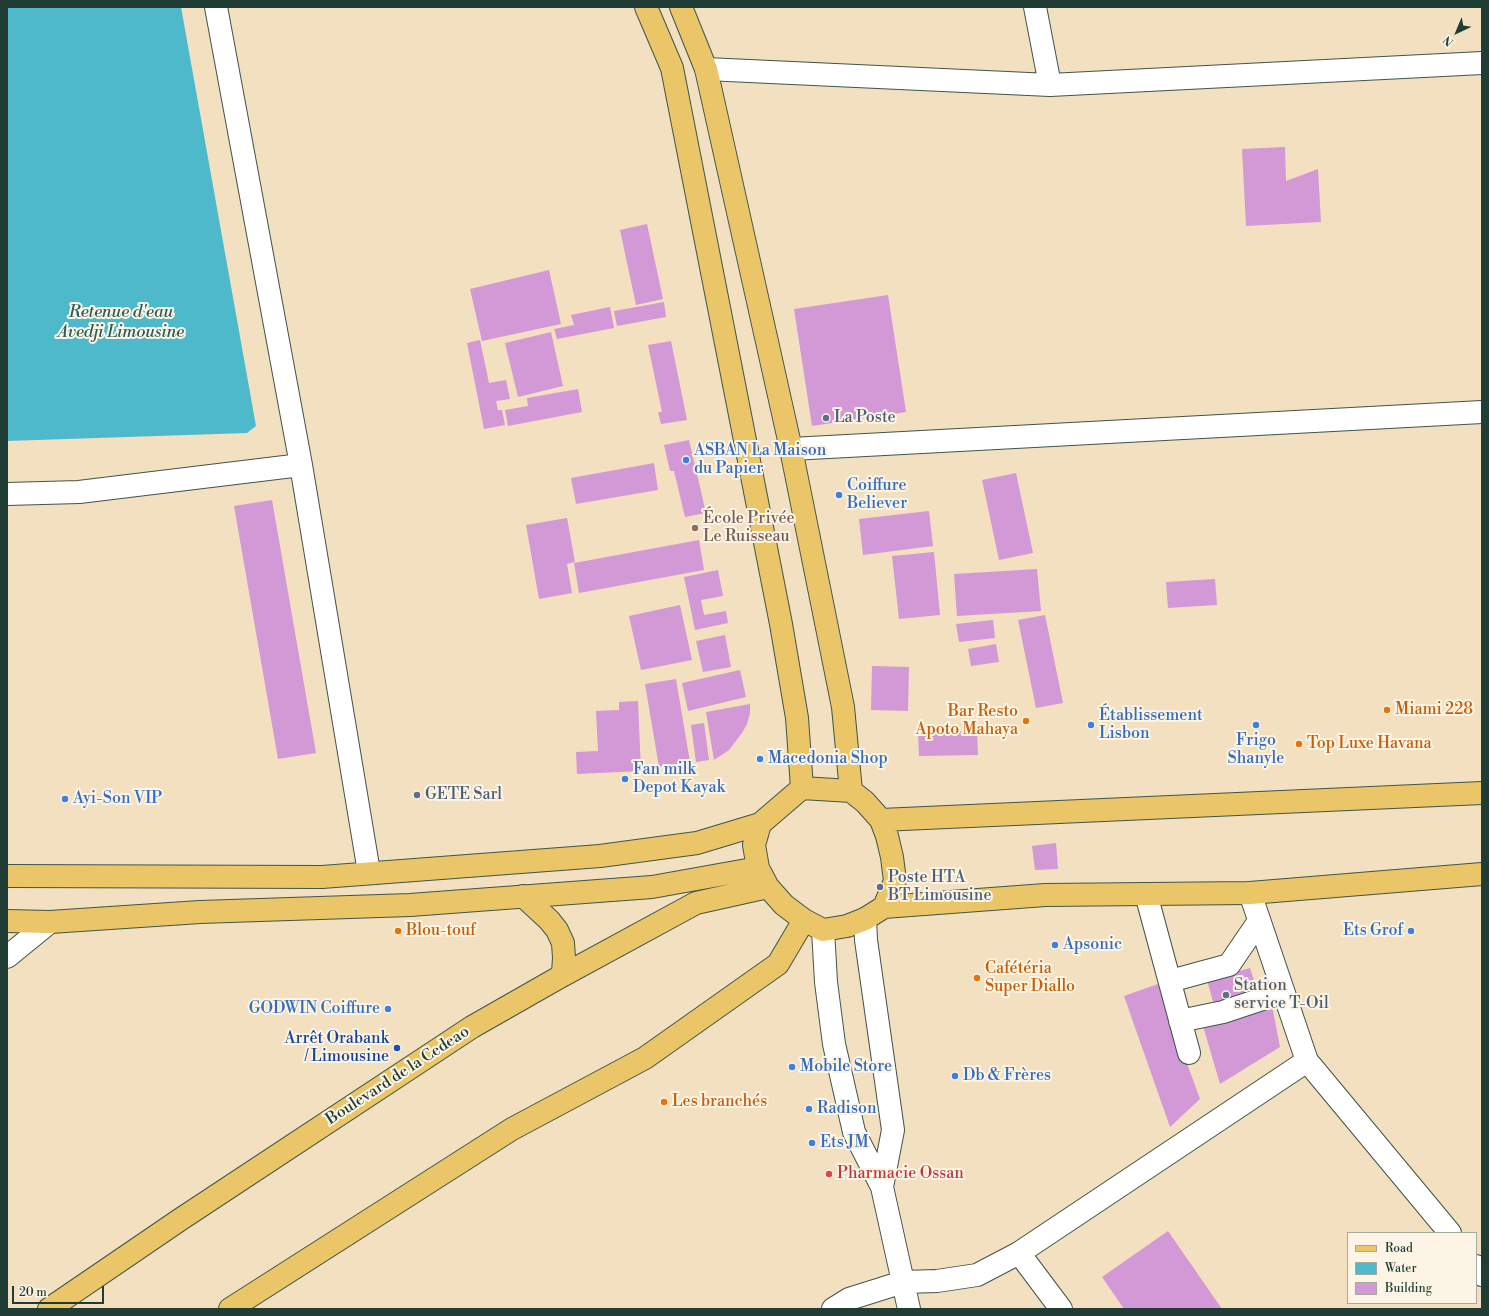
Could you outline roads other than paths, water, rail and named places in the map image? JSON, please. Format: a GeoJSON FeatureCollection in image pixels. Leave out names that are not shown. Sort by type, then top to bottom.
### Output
{"type":"FeatureCollection","features":[{"type":"Feature","properties":{"kind":"main road"},"geometry":{"type":"LineString","coordinates":[[646,7],[672,68],[781,624],[797,718],[802,788]]}},
{"type":"Feature","properties":{"kind":"main road"},"geometry":{"type":"LineString","coordinates":[[681,7],[706,69],[791,449],[843,707],[851,791]]}},
{"type":"Feature","properties":{"kind":"main road"},"geometry":{"type":"LineString","coordinates":[[7,876],[322,877],[369,872],[600,856],[697,843],[760,824],[802,788],[851,791],[865,802],[881,820],[892,857],[895,881],[884,907]]}},
{"type":"Feature","properties":{"kind":"main road"},"geometry":{"type":"LineString","coordinates":[[881,820],[1482,793]]}},
{"type":"Feature","properties":{"kind":"main road"},"geometry":{"type":"LineString","coordinates":[[760,824],[754,845],[763,878],[784,905],[804,920],[823,930],[847,926],[865,919],[884,907],[1045,896],[1250,893],[1482,874]]}},
{"type":"Feature","properties":{"kind":"main road"},"geometry":{"type":"LineString","coordinates":[[7,921],[50,922],[200,912],[410,904],[763,878]]}},
{"type":"Feature","properties":{"kind":"main road","name":"Boulevard de la Cedeao"},"geometry":{"type":"LineString","coordinates":[[49,1309],[181,1219],[472,1027],[558,978],[696,903],[763,878]]}},
{"type":"Feature","properties":{"kind":"main road"},"geometry":{"type":"LineString","coordinates":[[523,896],[549,920],[557,930],[563,943],[563,973],[558,978]]}},
{"type":"Feature","properties":{"kind":"main road"},"geometry":{"type":"LineString","coordinates":[[230,1309],[512,1129],[645,1058],[778,964],[804,920]]}},
{"type":"Feature","properties":{"kind":"street"},"geometry":{"type":"LineString","coordinates":[[216,7],[301,465],[369,872]]}},
{"type":"Feature","properties":{"kind":"street"},"geometry":{"type":"LineString","coordinates":[[1035,7],[1050,85]]}},
{"type":"Feature","properties":{"kind":"street"},"geometry":{"type":"LineString","coordinates":[[706,69],[1050,85],[1482,63]]}},
{"type":"Feature","properties":{"kind":"street"},"geometry":{"type":"LineString","coordinates":[[791,449],[1482,412]]}},
{"type":"Feature","properties":{"kind":"street"},"geometry":{"type":"LineString","coordinates":[[7,494],[79,492],[301,465]]}},
{"type":"Feature","properties":{"kind":"street"},"geometry":{"type":"LineString","coordinates":[[1045,896],[1065,882]]}},
{"type":"Feature","properties":{"kind":"street"},"geometry":{"type":"LineString","coordinates":[[1250,893],[1307,1061],[1449,1232]]}},
{"type":"Feature","properties":{"kind":"street"},"geometry":{"type":"LineString","coordinates":[[1146,894],[1189,1053]]}},
{"type":"Feature","properties":{"kind":"street"},"geometry":{"type":"LineString","coordinates":[[865,919],[866,940],[894,1130],[882,1188]]}},
{"type":"Feature","properties":{"kind":"street"},"geometry":{"type":"LineString","coordinates":[[1170,981],[1229,965],[1259,921]]}},
{"type":"Feature","properties":{"kind":"street"},"geometry":{"type":"LineString","coordinates":[[7,957],[50,922]]}},
{"type":"Feature","properties":{"kind":"street"},"geometry":{"type":"LineString","coordinates":[[823,930],[826,982],[834,1044],[854,1132],[882,1188],[909,1309]]}},
{"type":"Feature","properties":{"kind":"street"},"geometry":{"type":"LineString","coordinates":[[1180,1021],[1223,1012],[1283,992]]}},
{"type":"Feature","properties":{"kind":"street"},"geometry":{"type":"LineString","coordinates":[[833,1309],[849,1299],[903,1282],[978,1275],[1019,1253],[1307,1061]]}},
{"type":"Feature","properties":{"kind":"street"},"geometry":{"type":"LineString","coordinates":[[1019,1253],[1061,1309]]}},
{"type":"Feature","properties":{"kind":"water","name":"Retenue d'eau Avedji Limousine"},"geometry":{"type":"Polygon","coordinates":[[[7,7],[181,7],[256,426],[247,433],[7,441],[7,7]]]}},
{"type":"Feature","properties":{"kind":"place","name":"La Poste"},"geometry":{"type":"Point","coordinates":[826,418]}},
{"type":"Feature","properties":{"kind":"place","name":"ASBAN La Maison du Papier"},"geometry":{"type":"Point","coordinates":[686,460]}},
{"type":"Feature","properties":{"kind":"place","name":"Coiffure Believer"},"geometry":{"type":"Point","coordinates":[839,495]}},
{"type":"Feature","properties":{"kind":"place","name":"École Privée Le Ruisseau"},"geometry":{"type":"Point","coordinates":[695,528]}},
{"type":"Feature","properties":{"kind":"place","name":"Miami 228"},"geometry":{"type":"Point","coordinates":[1387,710]}},
{"type":"Feature","properties":{"kind":"place","name":"Bar Resto Apoto Mahaya"},"geometry":{"type":"Point","coordinates":[1026,721]}},
{"type":"Feature","properties":{"kind":"place","name":"Établissement Lisbon"},"geometry":{"type":"Point","coordinates":[1091,725]}},
{"type":"Feature","properties":{"kind":"place","name":"Frigo Shanyle"},"geometry":{"type":"Point","coordinates":[1256,725]}},
{"type":"Feature","properties":{"kind":"place","name":"Top Luxe Havana"},"geometry":{"type":"Point","coordinates":[1299,744]}},
{"type":"Feature","properties":{"kind":"place","name":"Macedonia Shop"},"geometry":{"type":"Point","coordinates":[760,759]}},
{"type":"Feature","properties":{"kind":"place","name":"Fan milk Depot Kayak"},"geometry":{"type":"Point","coordinates":[625,779]}},
{"type":"Feature","properties":{"kind":"place","name":"GETE Sarl"},"geometry":{"type":"Point","coordinates":[417,795]}},
{"type":"Feature","properties":{"kind":"place","name":"Ayi-Son VIP"},"geometry":{"type":"Point","coordinates":[65,799]}},
{"type":"Feature","properties":{"kind":"place","name":"Poste HTA BT Limousine"},"geometry":{"type":"Point","coordinates":[880,887]}},
{"type":"Feature","properties":{"kind":"place","name":"Blou-touf"},"geometry":{"type":"Point","coordinates":[398,931]}},
{"type":"Feature","properties":{"kind":"place","name":"Ets Grof"},"geometry":{"type":"Point","coordinates":[1411,931]}},
{"type":"Feature","properties":{"kind":"place","name":"Apsonic"},"geometry":{"type":"Point","coordinates":[1055,945]}},
{"type":"Feature","properties":{"kind":"place","name":"Cafétéria Super Diallo"},"geometry":{"type":"Point","coordinates":[977,978]}},
{"type":"Feature","properties":{"kind":"place","name":"Station service T-Oil"},"geometry":{"type":"Point","coordinates":[1226,995]}},
{"type":"Feature","properties":{"kind":"place","name":"GODWIN Coiffure"},"geometry":{"type":"Point","coordinates":[388,1009]}},
{"type":"Feature","properties":{"kind":"place","name":"Arrêt Orabank / Limousine"},"geometry":{"type":"Point","coordinates":[397,1048]}},
{"type":"Feature","properties":{"kind":"place","name":"Mobile Store"},"geometry":{"type":"Point","coordinates":[792,1067]}},
{"type":"Feature","properties":{"kind":"place","name":"Db & Frères"},"geometry":{"type":"Point","coordinates":[955,1076]}},
{"type":"Feature","properties":{"kind":"place","name":"Les branchés"},"geometry":{"type":"Point","coordinates":[664,1102]}},
{"type":"Feature","properties":{"kind":"place","name":"Radison"},"geometry":{"type":"Point","coordinates":[809,1109]}},
{"type":"Feature","properties":{"kind":"place","name":"Ets JM"},"geometry":{"type":"Point","coordinates":[812,1143]}},
{"type":"Feature","properties":{"kind":"place","name":"Pharmacie Ossan"},"geometry":{"type":"Point","coordinates":[829,1174]}}]}
